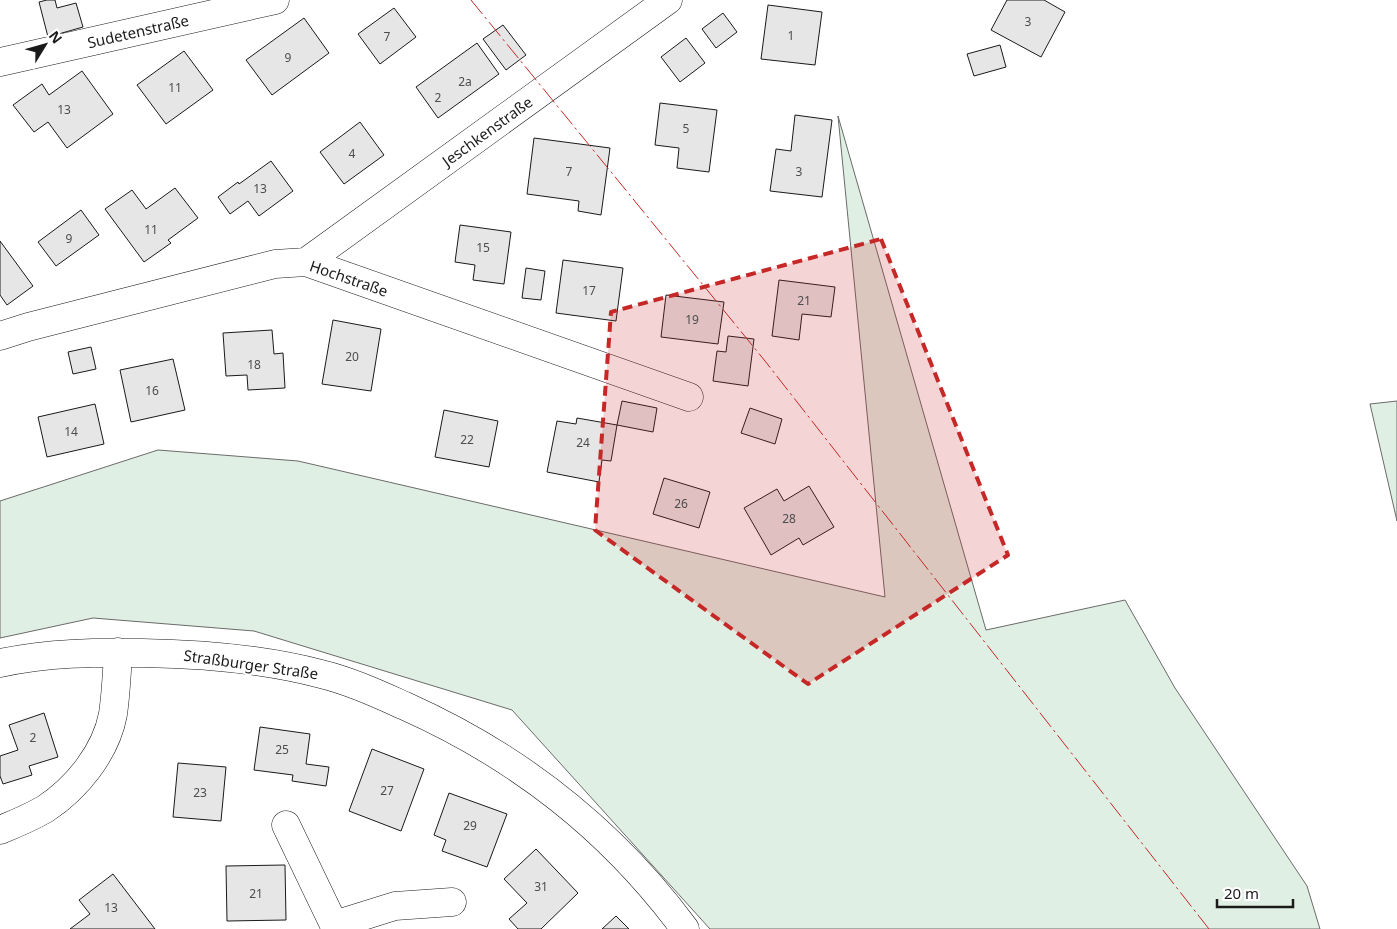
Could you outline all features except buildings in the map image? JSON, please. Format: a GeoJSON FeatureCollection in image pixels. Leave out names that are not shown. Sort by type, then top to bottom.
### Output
{"type":"FeatureCollection","features":[{"type":"Feature","properties":{"kind":"street","name":"Sudetenstraße"},"geometry":{"type":"LineString","coordinates":[[0,62],[275,0]]}},
{"type":"Feature","properties":{"kind":"street","name":"Jeschkenstraße"},"geometry":{"type":"LineString","coordinates":[[306,262],[668,0]]}},
{"type":"Feature","properties":{"kind":"street","name":"Hochstraße"},"geometry":{"type":"LineString","coordinates":[[0,336],[28,327],[275,264],[306,262],[689,397]]}},
{"type":"Feature","properties":{"kind":"street"},"geometry":{"type":"LineString","coordinates":[[0,830],[45,809],[60,798],[96,757],[106,736],[112,715],[118,652]]}},
{"type":"Feature","properties":{"kind":"street","name":"Straßburger Straße"},"geometry":{"type":"LineString","coordinates":[[0,663],[72,653],[169,653],[220,657],[322,674],[377,693],[432,718],[484,746],[534,778],[575,810],[614,845],[642,874],[685,929]]}},
{"type":"Feature","properties":{"kind":"street"},"geometry":{"type":"LineString","coordinates":[[286,826],[335,927],[395,906],[452,902]]}},
{"type":"Feature","properties":{"kind":"highlighted area"},"geometry":{"type":"Polygon","coordinates":[[[881,239],[1008,555],[808,684],[595,530],[611,312],[881,239]]]}},
{"type":"Feature","properties":{"kind":"green space"},"geometry":{"type":"Polygon","coordinates":[[[838,116],[986,630],[1125,600],[1175,688],[1307,886],[1320,929],[710,929],[512,710],[254,631],[93,618],[0,638],[0,501],[158,450],[298,461],[885,597],[838,116]]]}},
{"type":"Feature","properties":{"kind":"green space"},"geometry":{"type":"Polygon","coordinates":[[[1397,401],[1397,521],[1370,404],[1397,401]]]}},
{"type":"Feature","properties":{"kind":"power"},"geometry":{"type":"LineString","coordinates":[[471,0],[765,361],[1209,929]]}}]}
